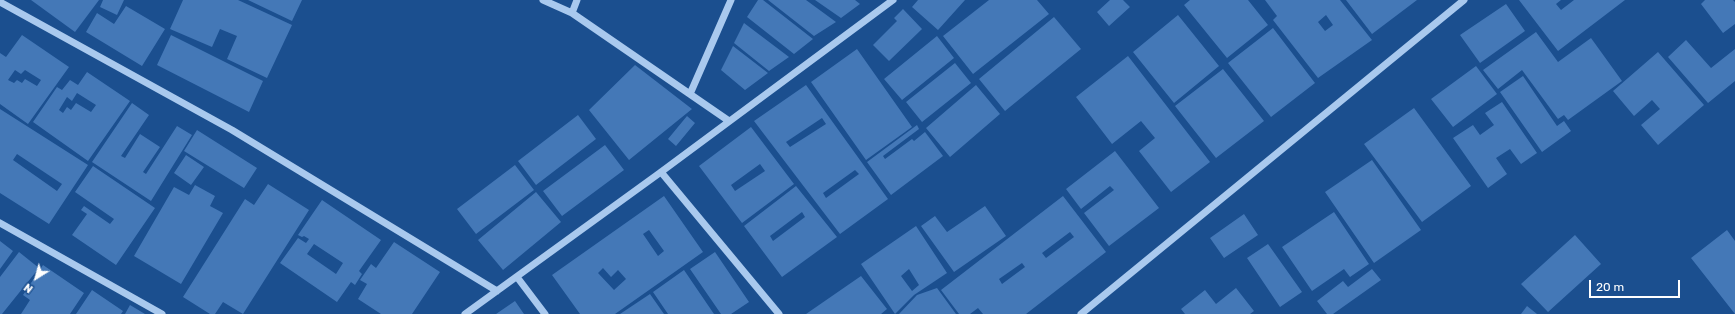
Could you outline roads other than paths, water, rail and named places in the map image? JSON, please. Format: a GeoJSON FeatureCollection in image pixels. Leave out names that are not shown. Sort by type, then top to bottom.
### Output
{"type":"FeatureCollection","features":[{"type":"Feature","properties":{"kind":"street"},"geometry":{"type":"LineString","coordinates":[[543,0],[572,13],[730,121]]}},
{"type":"Feature","properties":{"kind":"street"},"geometry":{"type":"LineString","coordinates":[[572,13],[577,0]]}},
{"type":"Feature","properties":{"kind":"street"},"geometry":{"type":"LineString","coordinates":[[690,94],[731,0]]}},
{"type":"Feature","properties":{"kind":"street"},"geometry":{"type":"LineString","coordinates":[[466,314],[893,0]]}},
{"type":"Feature","properties":{"kind":"street"},"geometry":{"type":"LineString","coordinates":[[1080,314],[1464,0]]}},
{"type":"Feature","properties":{"kind":"street"},"geometry":{"type":"LineString","coordinates":[[0,2],[232,130],[497,291]]}},
{"type":"Feature","properties":{"kind":"street"},"geometry":{"type":"LineString","coordinates":[[661,172],[779,314]]}},
{"type":"Feature","properties":{"kind":"street"},"geometry":{"type":"LineString","coordinates":[[0,223],[162,314]]}},
{"type":"Feature","properties":{"kind":"street"},"geometry":{"type":"LineString","coordinates":[[517,277],[545,314]]}}]}
